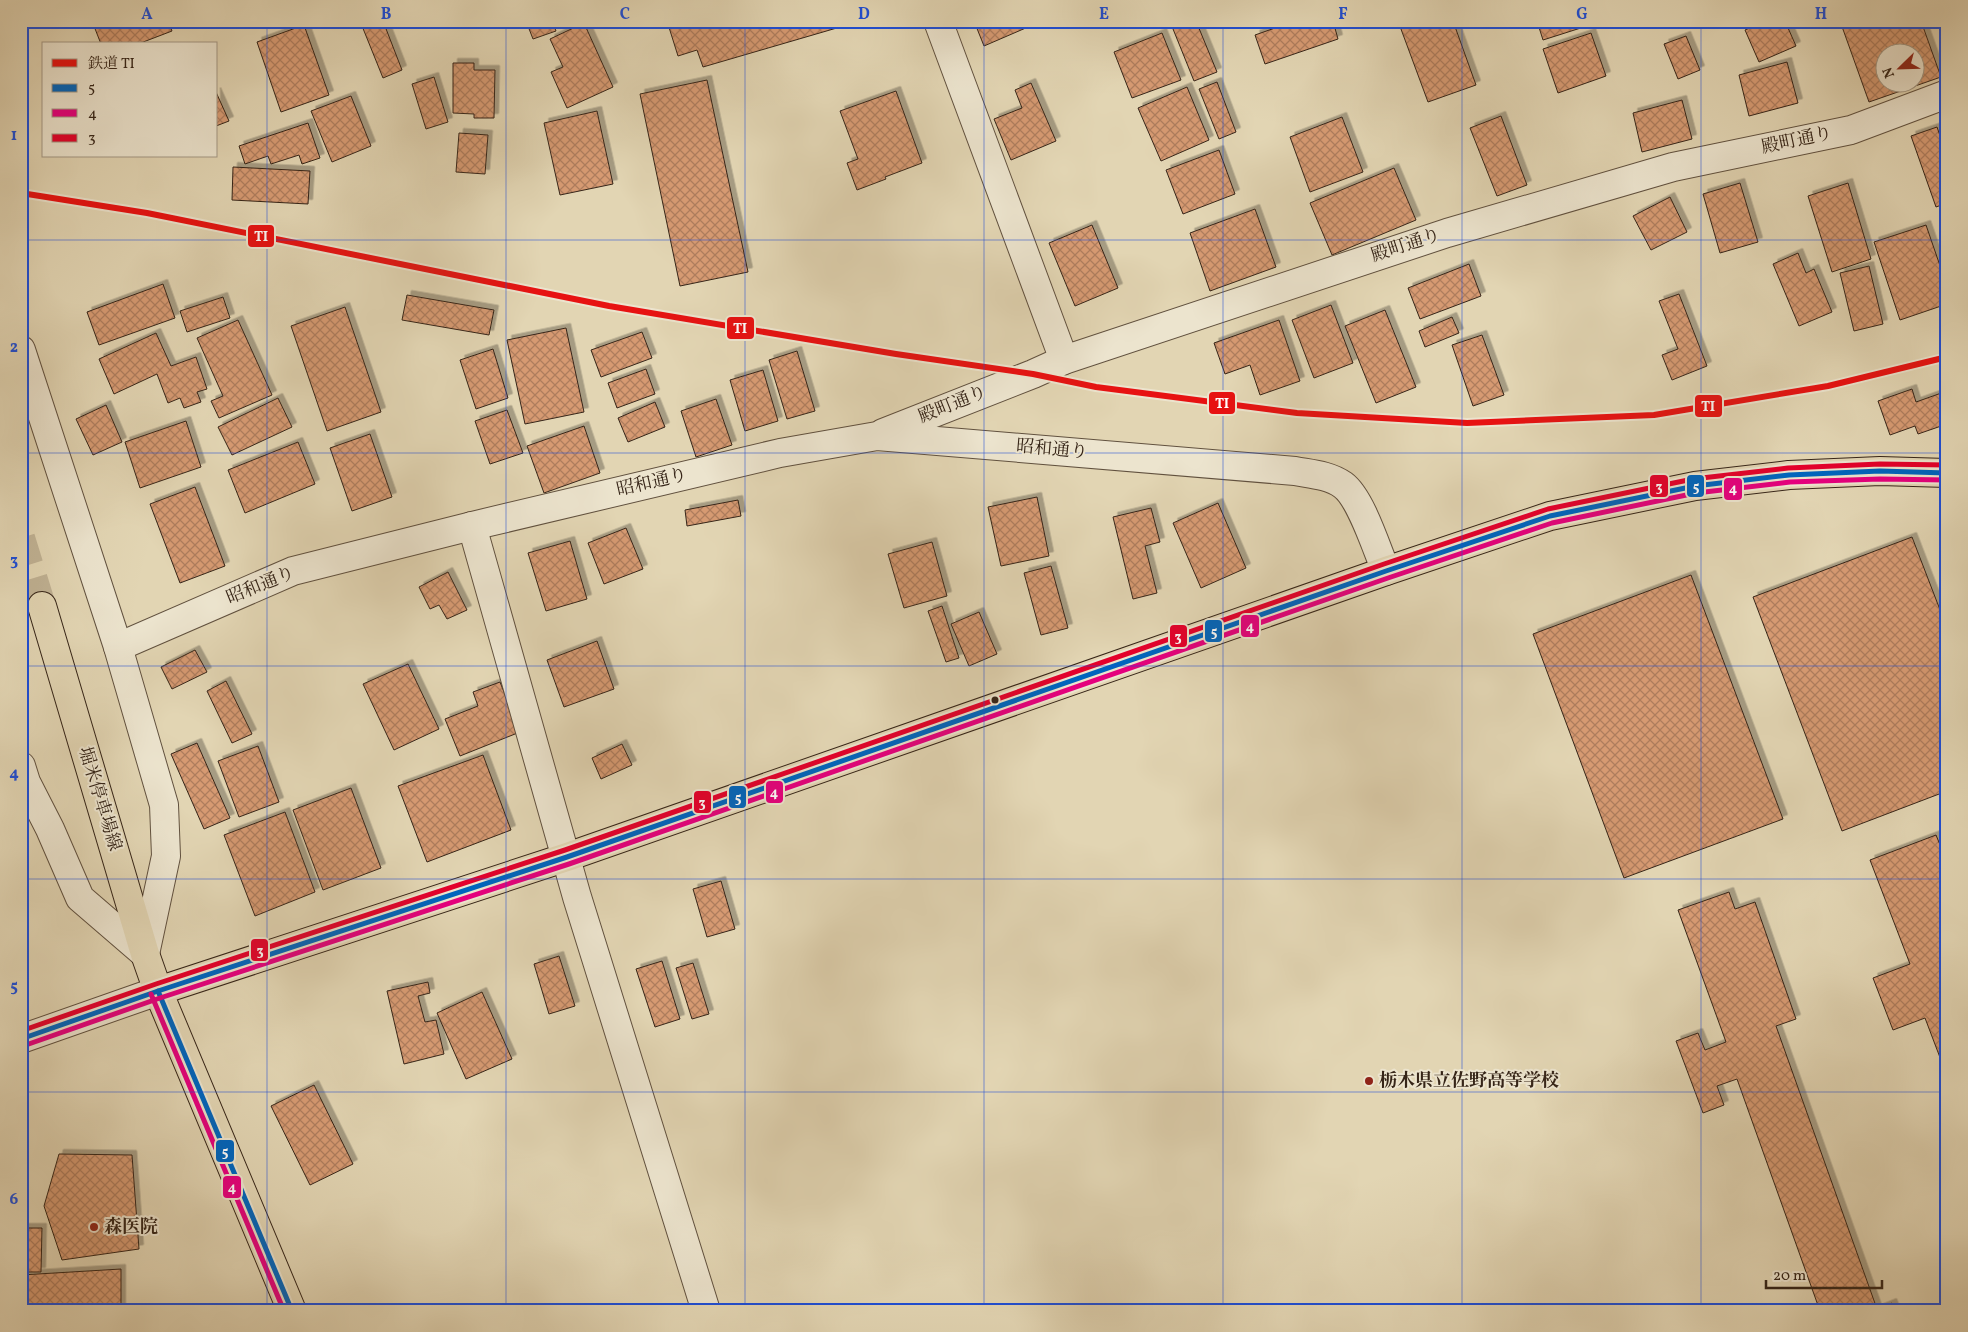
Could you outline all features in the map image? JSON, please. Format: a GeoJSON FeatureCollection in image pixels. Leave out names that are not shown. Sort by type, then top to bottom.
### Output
{"type":"FeatureCollection","features":[{"type":"Feature","properties":{"kind":"main road"},"geometry":{"type":"LineString","coordinates":[[158,991],[567,857],[1386,571],[1550,516],[1695,486],[1789,474],[1880,471],[1947,473]]}},
{"type":"Feature","properties":{"kind":"main road","name":"堀米停車場線"},"geometry":{"type":"LineString","coordinates":[[42,606],[145,954],[158,991],[292,1311]]}},
{"type":"Feature","properties":{"kind":"street"},"geometry":{"type":"LineString","coordinates":[[938,21],[1064,360]]}},
{"type":"Feature","properties":{"kind":"street","name":"殿町通り"},"geometry":{"type":"LineString","coordinates":[[877,436],[1064,360],[1447,233],[1673,167],[1851,130],[1947,94]]}},
{"type":"Feature","properties":{"kind":"street"},"geometry":{"type":"LineString","coordinates":[[21,350],[118,647],[164,805],[166,856],[145,954],[80,898],[50,829],[26,782],[21,766]]}},
{"type":"Feature","properties":{"kind":"street","name":"昭和通り"},"geometry":{"type":"LineString","coordinates":[[118,647],[293,571],[472,526],[780,453],[877,436],[1295,471],[1326,476],[1344,485],[1357,502],[1386,571]]}},
{"type":"Feature","properties":{"kind":"street"},"geometry":{"type":"LineString","coordinates":[[472,526],[577,897],[706,1311]]}},
{"type":"Feature","properties":{"kind":"street"},"geometry":{"type":"LineString","coordinates":[[21,1039],[158,991]]}},
{"type":"Feature","properties":{"kind":"building"},"geometry":{"type":"Polygon","coordinates":[[[92,21],[168,21],[172,31],[143,42],[100,42],[92,21]]]}},
{"type":"Feature","properties":{"kind":"building"},"geometry":{"type":"Polygon","coordinates":[[[360,21],[383,21],[402,70],[383,78],[360,21]]]}},
{"type":"Feature","properties":{"kind":"building"},"geometry":{"type":"Polygon","coordinates":[[[526,21],[552,21],[556,31],[533,39],[526,21]]]}},
{"type":"Feature","properties":{"kind":"building"},"geometry":{"type":"Polygon","coordinates":[[[667,21],[846,21],[847,25],[703,67],[697,50],[678,56],[667,21]]]}},
{"type":"Feature","properties":{"kind":"building"},"geometry":{"type":"Polygon","coordinates":[[[974,21],[1033,21],[1035,24],[984,46],[974,21]]]}},
{"type":"Feature","properties":{"kind":"building"},"geometry":{"type":"Polygon","coordinates":[[[1179,21],[1196,21],[1217,72],[1194,81],[1171,24],[1179,21]]]}},
{"type":"Feature","properties":{"kind":"building"},"geometry":{"type":"Polygon","coordinates":[[[1295,21],[1333,21],[1338,39],[1265,64],[1255,35],[1295,21]]]}},
{"type":"Feature","properties":{"kind":"building"},"geometry":{"type":"Polygon","coordinates":[[[1398,21],[1453,21],[1476,85],[1428,102],[1398,21]]]}},
{"type":"Feature","properties":{"kind":"building"},"geometry":{"type":"Polygon","coordinates":[[[1537,21],[1585,21],[1587,26],[1543,40],[1537,21]]]}},
{"type":"Feature","properties":{"kind":"building"},"geometry":{"type":"Polygon","coordinates":[[[1766,21],[1785,21],[1796,46],[1759,62],[1745,30],[1766,21]]]}},
{"type":"Feature","properties":{"kind":"building"},"geometry":{"type":"Polygon","coordinates":[[[1840,21],[1921,21],[1941,77],[1926,82],[1926,42],[1876,42],[1876,92],[1898,92],[1869,102],[1840,21]]]}},
{"type":"Feature","properties":{"kind":"building"},"geometry":{"type":"Polygon","coordinates":[[[584,23],[613,87],[567,108],[551,72],[563,67],[550,39],[584,23]]]}},
{"type":"Feature","properties":{"kind":"building"},"geometry":{"type":"Polygon","coordinates":[[[304,25],[329,95],[281,112],[257,42],[304,25]]]}},
{"type":"Feature","properties":{"kind":"building"},"geometry":{"type":"Polygon","coordinates":[[[1162,33],[1181,80],[1132,98],[1114,52],[1162,33]]]}},
{"type":"Feature","properties":{"kind":"building"},"geometry":{"type":"Polygon","coordinates":[[[1591,33],[1606,76],[1558,93],[1543,49],[1591,33]]]}},
{"type":"Feature","properties":{"kind":"building"},"geometry":{"type":"Polygon","coordinates":[[[1686,36],[1700,70],[1678,79],[1664,44],[1686,36]]]}},
{"type":"Feature","properties":{"kind":"building"},"geometry":{"type":"Polygon","coordinates":[[[1787,62],[1798,103],[1749,116],[1739,75],[1787,62]]]}},
{"type":"Feature","properties":{"kind":"building"},"geometry":{"type":"Polygon","coordinates":[[[453,63],[474,63],[474,70],[495,70],[494,118],[474,118],[474,114],[453,113],[453,63]]]}},
{"type":"Feature","properties":{"kind":"building"},"geometry":{"type":"Polygon","coordinates":[[[434,77],[448,122],[426,129],[412,84],[434,77]]]}},
{"type":"Feature","properties":{"kind":"building"},"geometry":{"type":"Polygon","coordinates":[[[707,80],[748,272],[680,286],[640,94],[707,80]]]}},
{"type":"Feature","properties":{"kind":"building"},"geometry":{"type":"Polygon","coordinates":[[[1217,82],[1236,132],[1219,139],[1199,89],[1217,82]]]}},
{"type":"Feature","properties":{"kind":"building"},"geometry":{"type":"Polygon","coordinates":[[[1031,83],[1056,141],[1011,160],[994,119],[1022,108],[1015,90],[1031,83]]]}},
{"type":"Feature","properties":{"kind":"building"},"geometry":{"type":"Polygon","coordinates":[[[1187,87],[1209,140],[1161,161],[1138,108],[1187,87]]]}},
{"type":"Feature","properties":{"kind":"building"},"geometry":{"type":"Polygon","coordinates":[[[896,91],[922,163],[857,190],[847,163],[858,159],[840,111],[896,91]]]}},
{"type":"Feature","properties":{"kind":"building"},"geometry":{"type":"Polygon","coordinates":[[[218,96],[229,121],[218,125],[218,96]]]}},
{"type":"Feature","properties":{"kind":"building"},"geometry":{"type":"Polygon","coordinates":[[[351,96],[371,146],[332,162],[311,111],[351,96]]]}},
{"type":"Feature","properties":{"kind":"building"},"geometry":{"type":"Polygon","coordinates":[[[1682,100],[1692,139],[1642,152],[1633,113],[1682,100]]]}},
{"type":"Feature","properties":{"kind":"building"},"geometry":{"type":"Polygon","coordinates":[[[597,111],[613,184],[560,195],[544,123],[597,111]]]}},
{"type":"Feature","properties":{"kind":"building"},"geometry":{"type":"Polygon","coordinates":[[[1501,116],[1527,185],[1497,196],[1470,128],[1501,116]]]}},
{"type":"Feature","properties":{"kind":"building"},"geometry":{"type":"Polygon","coordinates":[[[1342,117],[1363,172],[1310,192],[1290,137],[1342,117]]]}},
{"type":"Feature","properties":{"kind":"building"},"geometry":{"type":"Polygon","coordinates":[[[308,123],[320,158],[302,164],[299,155],[271,164],[268,156],[245,164],[239,146],[308,123]]]}},
{"type":"Feature","properties":{"kind":"building"},"geometry":{"type":"Polygon","coordinates":[[[1937,127],[1947,156],[1947,203],[1936,207],[1911,136],[1937,127]]]}},
{"type":"Feature","properties":{"kind":"building"},"geometry":{"type":"Polygon","coordinates":[[[459,133],[488,135],[485,174],[456,172],[459,133]]]}},
{"type":"Feature","properties":{"kind":"building"},"geometry":{"type":"Polygon","coordinates":[[[1219,150],[1235,194],[1183,214],[1166,170],[1219,150]]]}},
{"type":"Feature","properties":{"kind":"building"},"geometry":{"type":"Polygon","coordinates":[[[233,167],[310,171],[308,204],[232,200],[233,167]]]}},
{"type":"Feature","properties":{"kind":"building"},"geometry":{"type":"Polygon","coordinates":[[[1394,168],[1416,220],[1332,255],[1310,203],[1394,168]]]}},
{"type":"Feature","properties":{"kind":"building"},"geometry":{"type":"Polygon","coordinates":[[[1740,183],[1758,242],[1720,253],[1703,194],[1740,183]]]}},
{"type":"Feature","properties":{"kind":"building"},"geometry":{"type":"Polygon","coordinates":[[[1848,183],[1871,259],[1832,272],[1808,196],[1848,183]]]}},
{"type":"Feature","properties":{"kind":"building"},"geometry":{"type":"Polygon","coordinates":[[[1670,197],[1687,232],[1651,250],[1633,216],[1670,197]]]}},
{"type":"Feature","properties":{"kind":"building"},"geometry":{"type":"Polygon","coordinates":[[[1255,209],[1276,267],[1210,291],[1190,233],[1255,209]]]}},
{"type":"Feature","properties":{"kind":"building"},"geometry":{"type":"Polygon","coordinates":[[[1092,225],[1118,288],[1075,306],[1049,243],[1092,225]]]}},
{"type":"Feature","properties":{"kind":"building"},"geometry":{"type":"Polygon","coordinates":[[[1926,225],[1947,286],[1947,304],[1900,320],[1874,242],[1926,225]]]}},
{"type":"Feature","properties":{"kind":"building"},"geometry":{"type":"Polygon","coordinates":[[[1798,253],[1806,273],[1814,269],[1832,312],[1799,326],[1773,264],[1798,253]]]}},
{"type":"Feature","properties":{"kind":"building"},"geometry":{"type":"Polygon","coordinates":[[[1469,264],[1481,296],[1420,319],[1408,288],[1469,264]]]}},
{"type":"Feature","properties":{"kind":"building"},"geometry":{"type":"Polygon","coordinates":[[[1869,266],[1883,324],[1854,331],[1840,273],[1869,266]]]}},
{"type":"Feature","properties":{"kind":"building"},"geometry":{"type":"Polygon","coordinates":[[[163,284],[175,318],[99,345],[87,312],[163,284]]]}},
{"type":"Feature","properties":{"kind":"building"},"geometry":{"type":"Polygon","coordinates":[[[1679,294],[1707,366],[1672,380],[1662,355],[1678,349],[1659,301],[1679,294]]]}},
{"type":"Feature","properties":{"kind":"building"},"geometry":{"type":"Polygon","coordinates":[[[407,295],[494,310],[489,335],[402,320],[407,295]]]}},
{"type":"Feature","properties":{"kind":"building"},"geometry":{"type":"Polygon","coordinates":[[[223,297],[230,318],[187,332],[180,311],[223,297]]]}},
{"type":"Feature","properties":{"kind":"building"},"geometry":{"type":"Polygon","coordinates":[[[1331,305],[1353,363],[1314,378],[1292,320],[1331,305]]]}},
{"type":"Feature","properties":{"kind":"building"},"geometry":{"type":"Polygon","coordinates":[[[345,307],[381,412],[327,431],[291,326],[345,307]]]}},
{"type":"Feature","properties":{"kind":"building"},"geometry":{"type":"Polygon","coordinates":[[[1385,310],[1416,387],[1376,403],[1345,326],[1385,310]]]}},
{"type":"Feature","properties":{"kind":"building"},"geometry":{"type":"Polygon","coordinates":[[[1452,317],[1459,333],[1425,347],[1419,331],[1452,317]]]}},
{"type":"Feature","properties":{"kind":"building"},"geometry":{"type":"Polygon","coordinates":[[[238,320],[272,395],[219,418],[211,401],[223,396],[197,338],[238,320]]]}},
{"type":"Feature","properties":{"kind":"building"},"geometry":{"type":"Polygon","coordinates":[[[1279,320],[1300,381],[1260,395],[1250,365],[1225,374],[1214,343],[1279,320]]]}},
{"type":"Feature","properties":{"kind":"building"},"geometry":{"type":"Polygon","coordinates":[[[566,328],[584,412],[525,424],[507,340],[566,328]]]}},
{"type":"Feature","properties":{"kind":"building"},"geometry":{"type":"Polygon","coordinates":[[[642,332],[652,358],[601,377],[591,350],[642,332]]]}},
{"type":"Feature","properties":{"kind":"building"},"geometry":{"type":"Polygon","coordinates":[[[156,333],[171,366],[196,357],[207,389],[197,392],[201,402],[184,408],[180,398],[168,403],[157,374],[114,394],[99,359],[156,333]]]}},
{"type":"Feature","properties":{"kind":"building"},"geometry":{"type":"Polygon","coordinates":[[[1482,335],[1504,395],[1473,406],[1452,345],[1482,335]]]}},
{"type":"Feature","properties":{"kind":"building"},"geometry":{"type":"Polygon","coordinates":[[[493,349],[508,398],[476,409],[460,360],[493,349]]]}},
{"type":"Feature","properties":{"kind":"building"},"geometry":{"type":"Polygon","coordinates":[[[797,351],[815,411],[787,419],[769,360],[797,351]]]}},
{"type":"Feature","properties":{"kind":"building"},"geometry":{"type":"Polygon","coordinates":[[[646,369],[655,394],[617,408],[608,383],[646,369]]]}},
{"type":"Feature","properties":{"kind":"building"},"geometry":{"type":"Polygon","coordinates":[[[763,370],[778,421],[745,431],[730,380],[763,370]]]}},
{"type":"Feature","properties":{"kind":"building"},"geometry":{"type":"Polygon","coordinates":[[[1912,389],[1916,402],[1947,391],[1947,424],[1918,434],[1915,426],[1890,435],[1878,401],[1912,389]]]}},
{"type":"Feature","properties":{"kind":"building"},"geometry":{"type":"Polygon","coordinates":[[[278,398],[292,427],[232,455],[218,427],[278,398]]]}},
{"type":"Feature","properties":{"kind":"building"},"geometry":{"type":"Polygon","coordinates":[[[716,399],[732,445],[696,457],[681,411],[716,399]]]}},
{"type":"Feature","properties":{"kind":"building"},"geometry":{"type":"Polygon","coordinates":[[[655,402],[665,427],[628,442],[618,418],[655,402]]]}},
{"type":"Feature","properties":{"kind":"building"},"geometry":{"type":"Polygon","coordinates":[[[106,405],[122,442],[93,455],[76,419],[106,405]]]}},
{"type":"Feature","properties":{"kind":"building"},"geometry":{"type":"Polygon","coordinates":[[[507,410],[523,453],[490,464],[475,421],[507,410]]]}},
{"type":"Feature","properties":{"kind":"building"},"geometry":{"type":"Polygon","coordinates":[[[186,421],[201,467],[140,488],[125,442],[186,421]]]}},
{"type":"Feature","properties":{"kind":"building"},"geometry":{"type":"Polygon","coordinates":[[[584,426],[600,473],[544,493],[527,446],[584,426]]]}},
{"type":"Feature","properties":{"kind":"building"},"geometry":{"type":"Polygon","coordinates":[[[370,434],[392,497],[352,511],[330,448],[370,434]]]}},
{"type":"Feature","properties":{"kind":"building"},"geometry":{"type":"Polygon","coordinates":[[[298,442],[315,484],[245,513],[228,470],[298,442]]]}},
{"type":"Feature","properties":{"kind":"building"},"geometry":{"type":"Polygon","coordinates":[[[195,487],[225,566],[180,583],[150,504],[195,487]]]}},
{"type":"Feature","properties":{"kind":"building"},"geometry":{"type":"Polygon","coordinates":[[[1037,497],[1049,556],[1001,566],[988,507],[1037,497]]]}},
{"type":"Feature","properties":{"kind":"building"},"geometry":{"type":"Polygon","coordinates":[[[738,500],[741,516],[687,526],[685,510],[738,500]]]}},
{"type":"Feature","properties":{"kind":"building"},"geometry":{"type":"Polygon","coordinates":[[[1218,503],[1246,568],[1201,588],[1173,523],[1218,503]]]}},
{"type":"Feature","properties":{"kind":"building"},"geometry":{"type":"Polygon","coordinates":[[[1151,508],[1160,542],[1145,546],[1157,593],[1133,599],[1113,517],[1151,508]]]}},
{"type":"Feature","properties":{"kind":"building"},"geometry":{"type":"Polygon","coordinates":[[[626,528],[643,569],[604,584],[588,543],[626,528]]]}},
{"type":"Feature","properties":{"kind":"building"},"geometry":{"type":"Polygon","coordinates":[[[1912,537],[1947,628],[1947,791],[1842,831],[1753,597],[1912,537]]]}},
{"type":"Feature","properties":{"kind":"building"},"geometry":{"type":"Polygon","coordinates":[[[570,541],[587,599],[546,611],[528,553],[570,541]]]}},
{"type":"Feature","properties":{"kind":"building"},"geometry":{"type":"Polygon","coordinates":[[[932,542],[947,596],[904,608],[888,554],[932,542]]]}},
{"type":"Feature","properties":{"kind":"building"},"geometry":{"type":"Polygon","coordinates":[[[1051,566],[1068,628],[1041,635],[1024,573],[1051,566]]]}},
{"type":"Feature","properties":{"kind":"building"},"geometry":{"type":"Polygon","coordinates":[[[448,572],[467,610],[447,619],[439,605],[430,609],[419,587],[448,572]]]}},
{"type":"Feature","properties":{"kind":"building"},"geometry":{"type":"Polygon","coordinates":[[[1691,575],[1783,819],[1624,878],[1533,634],[1691,575]]]}},
{"type":"Feature","properties":{"kind":"building"},"geometry":{"type":"Polygon","coordinates":[[[942,606],[959,658],[946,662],[928,611],[942,606]]]}},
{"type":"Feature","properties":{"kind":"building"},"geometry":{"type":"Polygon","coordinates":[[[979,612],[997,654],[969,666],[951,624],[979,612]]]}},
{"type":"Feature","properties":{"kind":"building"},"geometry":{"type":"Polygon","coordinates":[[[597,641],[614,689],[564,707],[547,660],[597,641]]]}},
{"type":"Feature","properties":{"kind":"building"},"geometry":{"type":"Polygon","coordinates":[[[195,650],[207,672],[172,689],[161,667],[195,650]]]}},
{"type":"Feature","properties":{"kind":"building"},"geometry":{"type":"Polygon","coordinates":[[[408,664],[439,729],[394,750],[363,684],[408,664]]]}},
{"type":"Feature","properties":{"kind":"building"},"geometry":{"type":"Polygon","coordinates":[[[226,681],[252,734],[232,743],[207,691],[226,681]]]}},
{"type":"Feature","properties":{"kind":"building"},"geometry":{"type":"Polygon","coordinates":[[[500,682],[520,732],[460,756],[445,719],[478,706],[473,692],[500,682]]]}},
{"type":"Feature","properties":{"kind":"building"},"geometry":{"type":"Polygon","coordinates":[[[197,743],[230,818],[204,829],[171,754],[197,743]]]}},
{"type":"Feature","properties":{"kind":"building"},"geometry":{"type":"Polygon","coordinates":[[[622,744],[632,765],[601,779],[592,758],[622,744]]]}},
{"type":"Feature","properties":{"kind":"building"},"geometry":{"type":"Polygon","coordinates":[[[258,746],[279,802],[239,817],[218,761],[258,746]]]}},
{"type":"Feature","properties":{"kind":"building"},"geometry":{"type":"Polygon","coordinates":[[[483,755],[511,830],[427,862],[398,786],[483,755]]]}},
{"type":"Feature","properties":{"kind":"building"},"geometry":{"type":"Polygon","coordinates":[[[351,788],[381,868],[323,890],[293,810],[351,788]]]}},
{"type":"Feature","properties":{"kind":"building"},"geometry":{"type":"Polygon","coordinates":[[[285,812],[315,892],[255,916],[224,835],[285,812]]]}},
{"type":"Feature","properties":{"kind":"building"},"geometry":{"type":"Polygon","coordinates":[[[1936,835],[1947,862],[1947,1076],[1925,1018],[1893,1030],[1873,978],[1910,964],[1870,860],[1936,835]]]}},
{"type":"Feature","properties":{"kind":"building"},"geometry":{"type":"Polygon","coordinates":[[[721,881],[735,929],[707,937],[693,889],[721,881]]]}},
{"type":"Feature","properties":{"kind":"building"},"geometry":{"type":"Polygon","coordinates":[[[1729,892],[1735,909],[1755,902],[1796,1019],[1776,1026],[1877,1309],[1892,1303],[1895,1311],[1820,1311],[1737,1079],[1717,1086],[1724,1105],[1703,1113],[1676,1041],[1698,1033],[1705,1050],[1726,1042],[1678,910],[1729,892]]]}},
{"type":"Feature","properties":{"kind":"building"},"geometry":{"type":"Polygon","coordinates":[[[559,956],[575,1006],[549,1014],[534,964],[559,956]]]}},
{"type":"Feature","properties":{"kind":"building"},"geometry":{"type":"Polygon","coordinates":[[[662,961],[680,1019],[655,1027],[636,969],[662,961]]]}},
{"type":"Feature","properties":{"kind":"building"},"geometry":{"type":"Polygon","coordinates":[[[693,963],[709,1014],[692,1019],[676,968],[693,963]]]}},
{"type":"Feature","properties":{"kind":"building"},"geometry":{"type":"Polygon","coordinates":[[[428,982],[430,993],[418,996],[425,1022],[436,1020],[444,1054],[404,1064],[387,991],[428,982]]]}},
{"type":"Feature","properties":{"kind":"building"},"geometry":{"type":"Polygon","coordinates":[[[482,992],[512,1059],[466,1079],[437,1013],[482,992]]]}},
{"type":"Feature","properties":{"kind":"building"},"geometry":{"type":"Polygon","coordinates":[[[314,1085],[353,1164],[310,1185],[271,1106],[314,1085]]]}},
{"type":"Feature","properties":{"kind":"building","name":"森医院"},"geometry":{"type":"Polygon","coordinates":[[[59,1154],[132,1155],[139,1249],[62,1260],[44,1206],[59,1154]]]}},
{"type":"Feature","properties":{"kind":"building"},"geometry":{"type":"Polygon","coordinates":[[[21,1228],[42,1228],[41,1272],[21,1272],[21,1228]]]}},
{"type":"Feature","properties":{"kind":"building"},"geometry":{"type":"Polygon","coordinates":[[[121,1269],[121,1311],[21,1311],[21,1275],[121,1269]]]}},
{"type":"Feature","properties":{"kind":"tunnel"},"geometry":{"type":"LineString","coordinates":[[21,538],[42,606]]}},
{"type":"Feature","properties":{"kind":"rail line","name":"TI"},"geometry":{"type":"LineString","coordinates":[[21,193],[147,213],[609,306],[896,354],[1033,374],[1096,387],[1297,413],[1467,423],[1654,415],[1828,386],[1947,357]]}},
{"type":"Feature","properties":{"kind":"transit line","name":"3"},"geometry":{"type":"LineString","coordinates":[[21,1031],[156,984],[565,850],[1384,564],[1548,509],[1693,479],[1788,468],[1880,464],[1947,465]]}},
{"type":"Feature","properties":{"kind":"transit line","name":"5"},"geometry":{"type":"LineString","coordinates":[[21,1039],[158,991],[567,857],[1386,571],[1550,516],[1695,486],[1789,475],[1880,471],[1947,473]]}},
{"type":"Feature","properties":{"kind":"transit line","name":"4"},"geometry":{"type":"LineString","coordinates":[[23,1046],[160,998],[569,864],[1388,578],[1552,523],[1696,493],[1790,482],[1880,479],[1947,480]]}},
{"type":"Feature","properties":{"kind":"transit line","name":"5"},"geometry":{"type":"LineString","coordinates":[[158,991],[292,1311]]}},
{"type":"Feature","properties":{"kind":"transit line","name":"4"},"geometry":{"type":"LineString","coordinates":[[151,994],[284,1311]]}},
{"type":"Feature","properties":{"kind":"place","name":"栃木県立佐野高等学校"},"geometry":{"type":"Point","coordinates":[1369,1081]}},
{"type":"Feature","properties":{"kind":"place","name":"森医院"},"geometry":{"type":"Point","coordinates":[94,1227]}}]}
